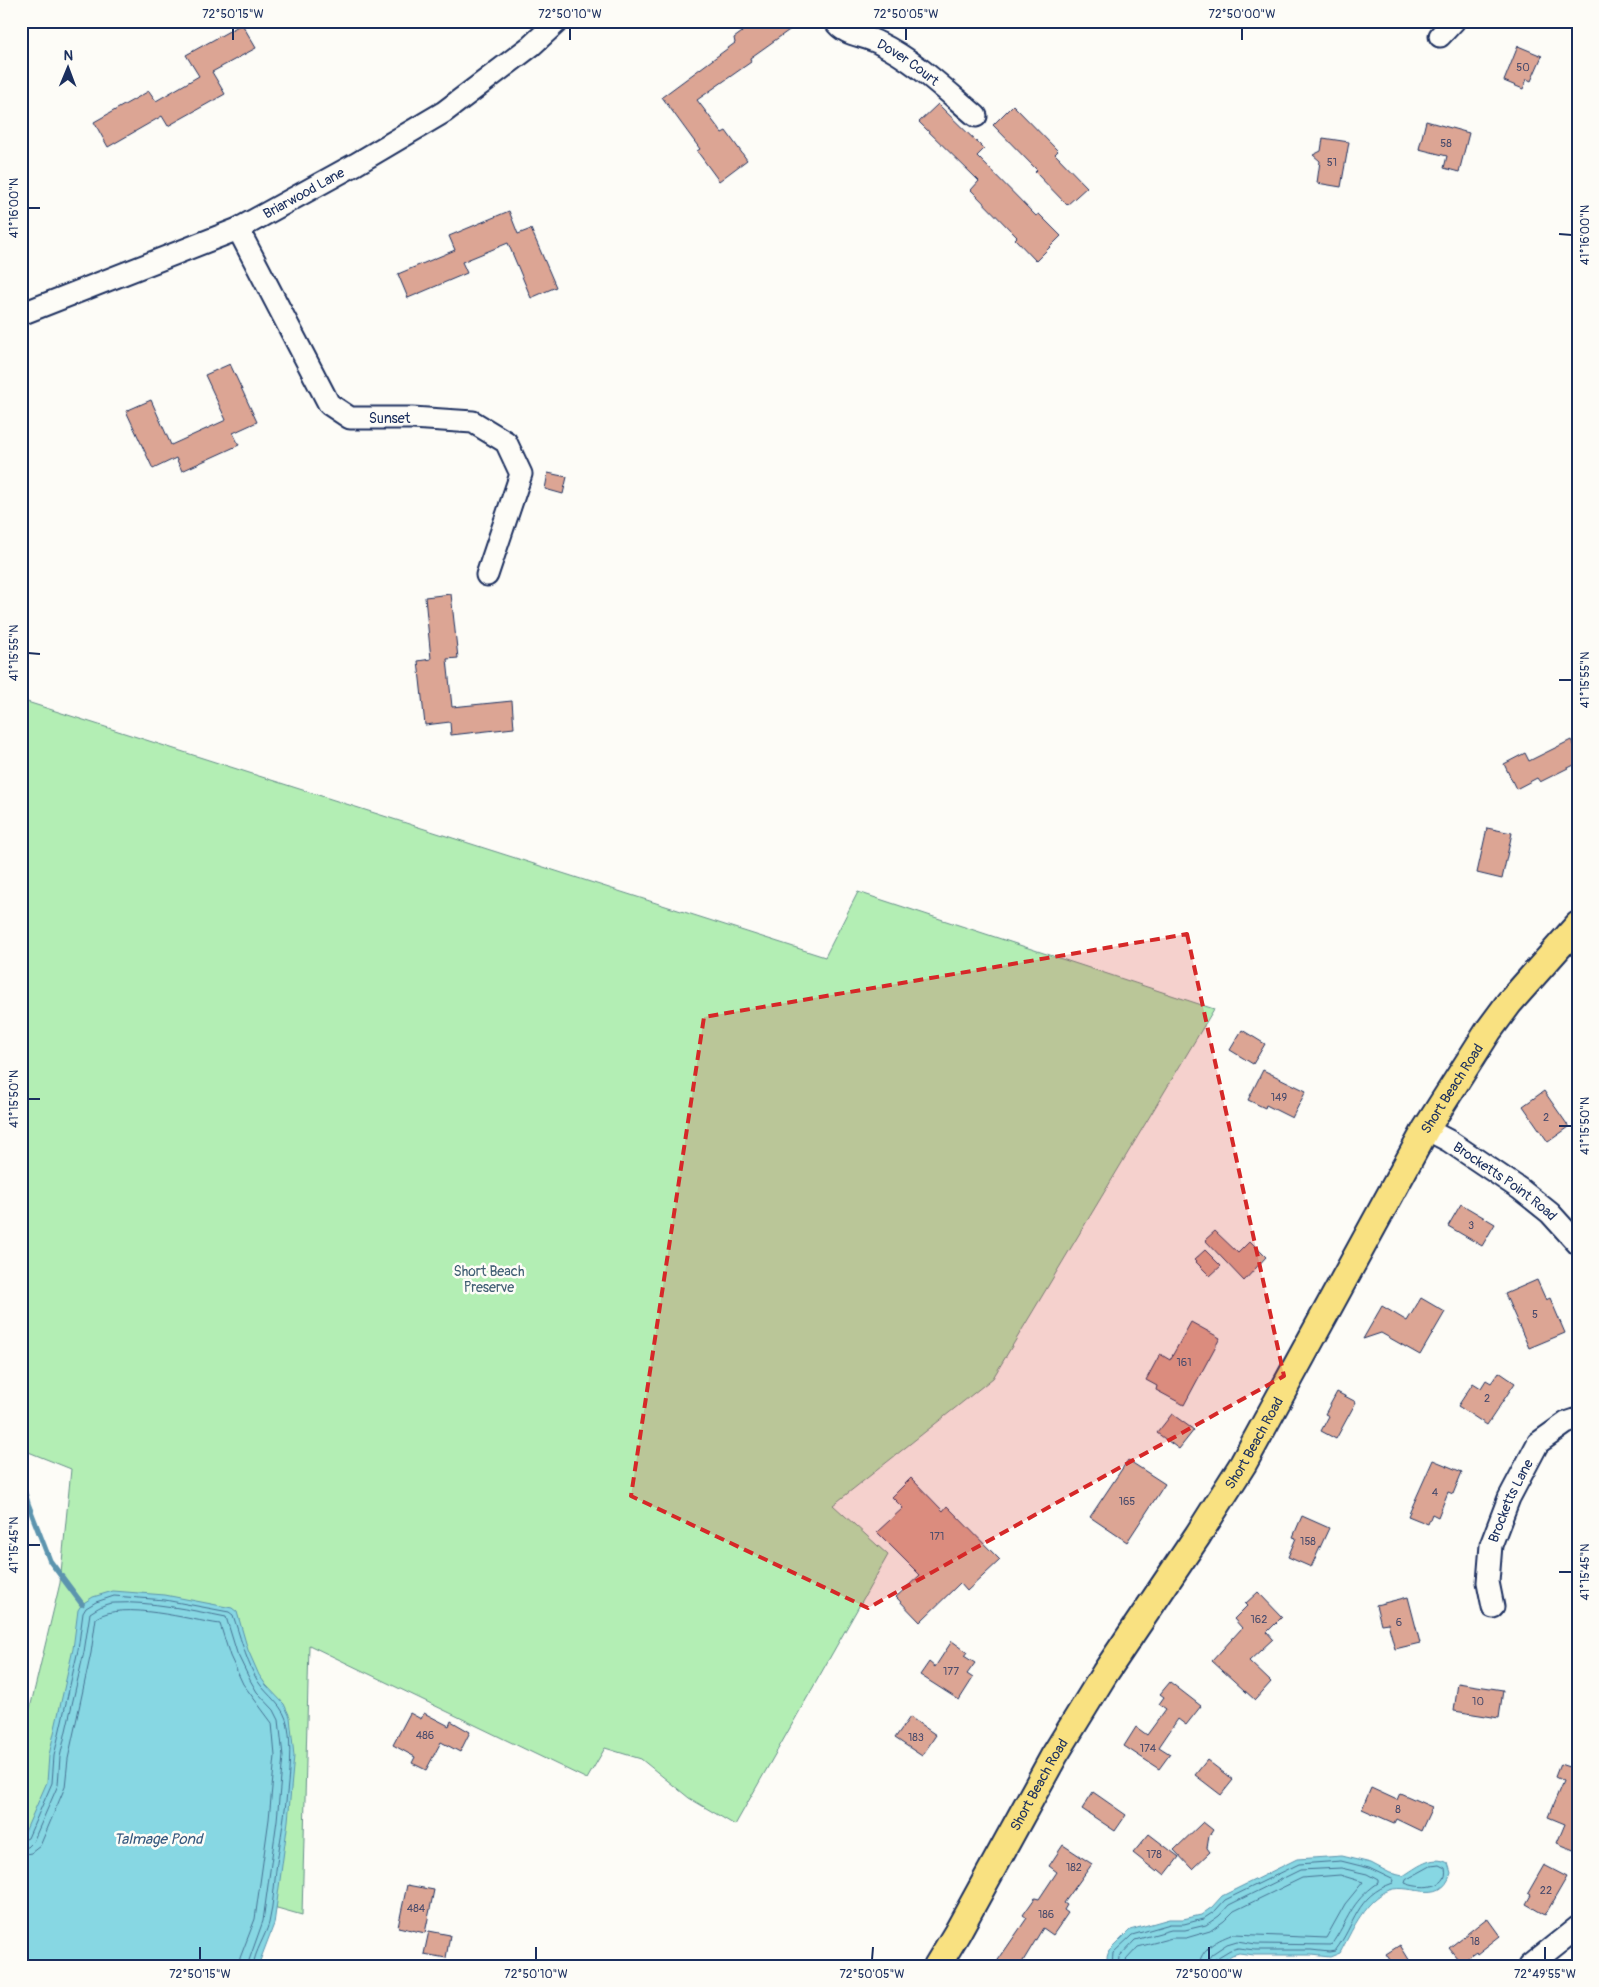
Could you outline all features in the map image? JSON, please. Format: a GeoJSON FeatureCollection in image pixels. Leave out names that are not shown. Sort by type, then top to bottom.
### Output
{"type":"FeatureCollection","features":[{"type":"Feature","properties":{"kind":"main road","name":"Short Beach Road"},"geometry":{"type":"LineString","coordinates":[[937,1966],[1054,1756],[1105,1672],[1198,1535],[1243,1464],[1426,1129],[1489,1030],[1526,982],[1578,925]]}},
{"type":"Feature","properties":{"kind":"street","name":"Briarwood Lane"},"geometry":{"type":"LineString","coordinates":[[21,314],[238,229],[356,164],[444,112],[531,46],[558,21]]}},
{"type":"Feature","properties":{"kind":"street","name":"Dover Court"},"geometry":{"type":"LineString","coordinates":[[835,21],[840,29],[878,42],[914,64],[976,116]]}},
{"type":"Feature","properties":{"kind":"street","name":"Sunset"},"geometry":{"type":"LineString","coordinates":[[238,229],[328,404],[350,418],[412,418],[472,422],[506,442],[521,474],[487,575]]}},
{"type":"Feature","properties":{"kind":"street","name":"Brocketts Point Road"},"geometry":{"type":"LineString","coordinates":[[1426,1129],[1449,1141],[1520,1189],[1550,1213],[1578,1244]]}},
{"type":"Feature","properties":{"kind":"street","name":"Brocketts Lane"},"geometry":{"type":"LineString","coordinates":[[1494,1608],[1488,1582],[1491,1545],[1509,1498],[1538,1443],[1566,1423],[1578,1419]]}},
{"type":"Feature","properties":{"kind":"street"},"geometry":{"type":"LineString","coordinates":[[1529,1966],[1578,1927]]}},
{"type":"Feature","properties":{"kind":"highlighted area"},"geometry":{"type":"Polygon","coordinates":[[[1187,934],[1284,1376],[868,1608],[631,1496],[704,1017],[1187,934]]]}},
{"type":"Feature","properties":{"kind":"green space","name":"Short Beach Preserve"},"geometry":{"type":"Polygon","coordinates":[[[21,700],[825,957],[858,892],[1214,1009],[993,1378],[833,1505],[888,1555],[735,1825],[689,1798],[641,1759],[605,1748],[587,1779],[309,1645],[302,1915],[21,1836],[21,1746],[60,1583],[71,1469],[21,1449],[21,700]]]}},
{"type":"Feature","properties":{"kind":"water","name":"Talmage Pond"},"geometry":{"type":"Polygon","coordinates":[[[113,1591],[165,1595],[232,1608],[237,1612],[248,1650],[259,1675],[284,1704],[290,1717],[294,1756],[288,1821],[274,1924],[258,1966],[21,1966],[21,1841],[47,1782],[49,1755],[73,1649],[78,1610],[82,1604],[93,1597],[113,1591]]]}},
{"type":"Feature","properties":{"kind":"water"},"geometry":{"type":"Polygon","coordinates":[[[1342,1856],[1371,1863],[1390,1873],[1403,1876],[1424,1863],[1436,1860],[1448,1863],[1451,1873],[1446,1884],[1439,1889],[1422,1891],[1394,1889],[1377,1897],[1358,1919],[1340,1953],[1330,1957],[1239,1953],[1232,1955],[1215,1966],[1108,1966],[1107,1957],[1109,1951],[1130,1930],[1169,1919],[1183,1919],[1201,1915],[1222,1896],[1297,1859],[1342,1856]]]}},
{"type":"Feature","properties":{"kind":"building"},"geometry":{"type":"Polygon","coordinates":[[[757,21],[802,21],[750,58],[751,62],[697,100],[722,133],[726,131],[747,160],[719,181],[697,151],[700,149],[662,97],[735,43],[734,38],[757,21]]]}},
{"type":"Feature","properties":{"kind":"building"},"geometry":{"type":"Polygon","coordinates":[[[242,24],[256,48],[212,72],[225,94],[168,126],[162,116],[108,147],[94,122],[149,91],[156,101],[199,76],[186,55],[242,24]]]}},
{"type":"Feature","properties":{"kind":"building"},"geometry":{"type":"Polygon","coordinates":[[[1518,46],[1542,56],[1531,81],[1527,79],[1523,89],[1504,81],[1518,46]]]}},
{"type":"Feature","properties":{"kind":"building"},"geometry":{"type":"Polygon","coordinates":[[[938,104],[984,149],[977,156],[1036,216],[1039,214],[1061,236],[1036,261],[1015,239],[1017,237],[971,190],[979,181],[919,122],[938,104]]]}},
{"type":"Feature","properties":{"kind":"building"},"geometry":{"type":"Polygon","coordinates":[[[1013,105],[1058,151],[1055,154],[1087,187],[1067,205],[1035,172],[1037,170],[993,125],[1013,105]]]}},
{"type":"Feature","properties":{"kind":"building"},"geometry":{"type":"Polygon","coordinates":[[[1426,121],[1469,133],[1459,172],[1444,168],[1447,156],[1419,149],[1426,121]]]}},
{"type":"Feature","properties":{"kind":"building"},"geometry":{"type":"Polygon","coordinates":[[[1323,138],[1349,142],[1341,187],[1317,183],[1320,161],[1313,155],[1321,151],[1323,138]]]}},
{"type":"Feature","properties":{"kind":"building"},"geometry":{"type":"Polygon","coordinates":[[[509,211],[518,234],[531,229],[556,287],[531,298],[508,243],[462,262],[467,273],[408,298],[398,274],[455,250],[449,236],[509,211]]]}},
{"type":"Feature","properties":{"kind":"building"},"geometry":{"type":"Polygon","coordinates":[[[230,364],[257,422],[233,433],[239,445],[182,471],[176,458],[153,469],[126,411],[151,400],[171,445],[226,420],[205,375],[230,364]]]}},
{"type":"Feature","properties":{"kind":"building"},"geometry":{"type":"Polygon","coordinates":[[[548,473],[567,477],[563,494],[545,489],[548,473]]]}},
{"type":"Feature","properties":{"kind":"building"},"geometry":{"type":"Polygon","coordinates":[[[451,594],[458,658],[447,659],[452,707],[512,701],[514,728],[451,735],[450,722],[425,725],[418,661],[431,659],[425,597],[451,594]]]}},
{"type":"Feature","properties":{"kind":"building"},"geometry":{"type":"Polygon","coordinates":[[[1571,740],[1578,753],[1578,763],[1540,782],[1537,778],[1516,789],[1504,764],[1525,753],[1529,761],[1571,740]]]}},
{"type":"Feature","properties":{"kind":"building"},"geometry":{"type":"Polygon","coordinates":[[[1487,828],[1512,833],[1502,879],[1477,873],[1487,828]]]}},
{"type":"Feature","properties":{"kind":"building"},"geometry":{"type":"Polygon","coordinates":[[[1242,1030],[1265,1044],[1253,1064],[1230,1050],[1242,1030]]]}},
{"type":"Feature","properties":{"kind":"building"},"geometry":{"type":"Polygon","coordinates":[[[1263,1070],[1306,1091],[1292,1118],[1266,1105],[1265,1108],[1248,1100],[1263,1070]]]}},
{"type":"Feature","properties":{"kind":"building"},"geometry":{"type":"Polygon","coordinates":[[[1544,1091],[1569,1127],[1548,1142],[1523,1106],[1544,1091]]]}},
{"type":"Feature","properties":{"kind":"building"},"geometry":{"type":"Polygon","coordinates":[[[1461,1204],[1495,1224],[1482,1246],[1448,1226],[1461,1204]]]}},
{"type":"Feature","properties":{"kind":"building"},"geometry":{"type":"Polygon","coordinates":[[[1215,1231],[1238,1253],[1250,1241],[1266,1257],[1244,1281],[1205,1240],[1215,1231]]]}},
{"type":"Feature","properties":{"kind":"building"},"geometry":{"type":"Polygon","coordinates":[[[1205,1250],[1221,1266],[1210,1276],[1194,1260],[1205,1250]]]}},
{"type":"Feature","properties":{"kind":"building"},"geometry":{"type":"Polygon","coordinates":[[[1537,1280],[1546,1300],[1550,1298],[1565,1333],[1529,1348],[1505,1294],[1537,1280]]]}},
{"type":"Feature","properties":{"kind":"building"},"geometry":{"type":"Polygon","coordinates":[[[1421,1298],[1445,1312],[1420,1355],[1381,1333],[1363,1339],[1382,1306],[1407,1321],[1421,1298]]]}},
{"type":"Feature","properties":{"kind":"building"},"geometry":{"type":"Polygon","coordinates":[[[1191,1322],[1220,1338],[1184,1405],[1156,1390],[1157,1386],[1146,1380],[1160,1354],[1170,1360],[1191,1322]]]}},
{"type":"Feature","properties":{"kind":"building"},"geometry":{"type":"Polygon","coordinates":[[[1499,1372],[1515,1383],[1487,1425],[1458,1406],[1473,1383],[1481,1388],[1486,1380],[1491,1383],[1499,1372]]]}},
{"type":"Feature","properties":{"kind":"building"},"geometry":{"type":"Polygon","coordinates":[[[1337,1392],[1356,1402],[1336,1439],[1321,1431],[1329,1416],[1325,1414],[1337,1392]]]}},
{"type":"Feature","properties":{"kind":"building"},"geometry":{"type":"Polygon","coordinates":[[[1172,1414],[1194,1430],[1179,1449],[1157,1433],[1172,1414]]]}},
{"type":"Feature","properties":{"kind":"building"},"geometry":{"type":"Polygon","coordinates":[[[1128,1460],[1165,1484],[1127,1542],[1090,1517],[1128,1460]]]}},
{"type":"Feature","properties":{"kind":"building"},"geometry":{"type":"Polygon","coordinates":[[[1433,1460],[1462,1472],[1453,1494],[1448,1492],[1438,1517],[1432,1514],[1428,1524],[1408,1516],[1433,1460]]]}},
{"type":"Feature","properties":{"kind":"building"},"geometry":{"type":"Polygon","coordinates":[[[911,1478],[943,1511],[947,1506],[1000,1560],[967,1591],[960,1583],[920,1622],[896,1597],[920,1575],[877,1532],[903,1508],[892,1497],[911,1478]]]}},
{"type":"Feature","properties":{"kind":"building"},"geometry":{"type":"Polygon","coordinates":[[[1302,1516],[1329,1528],[1311,1567],[1288,1557],[1296,1538],[1293,1537],[1302,1516]]]}},
{"type":"Feature","properties":{"kind":"building"},"geometry":{"type":"Polygon","coordinates":[[[1258,1592],[1282,1617],[1267,1632],[1273,1639],[1249,1661],[1271,1682],[1255,1700],[1212,1661],[1242,1628],[1234,1619],[1247,1606],[1245,1604],[1258,1592]]]}},
{"type":"Feature","properties":{"kind":"building"},"geometry":{"type":"Polygon","coordinates":[[[1408,1597],[1420,1643],[1395,1649],[1388,1623],[1381,1624],[1376,1605],[1408,1597]]]}},
{"type":"Feature","properties":{"kind":"building"},"geometry":{"type":"Polygon","coordinates":[[[952,1641],[967,1652],[964,1656],[975,1663],[967,1674],[973,1678],[959,1700],[920,1675],[929,1662],[935,1667],[952,1641]]]}},
{"type":"Feature","properties":{"kind":"building"},"geometry":{"type":"Polygon","coordinates":[[[1170,1682],[1201,1706],[1186,1725],[1178,1719],[1159,1747],[1170,1754],[1159,1769],[1124,1746],[1136,1727],[1147,1735],[1166,1709],[1159,1704],[1164,1697],[1160,1694],[1170,1682]]]}},
{"type":"Feature","properties":{"kind":"building"},"geometry":{"type":"Polygon","coordinates":[[[1458,1683],[1503,1690],[1499,1718],[1454,1711],[1458,1683]]]}},
{"type":"Feature","properties":{"kind":"building"},"geometry":{"type":"Polygon","coordinates":[[[410,1713],[421,1719],[424,1713],[449,1726],[451,1721],[470,1732],[460,1752],[441,1742],[426,1770],[412,1763],[415,1757],[393,1745],[410,1713]]]}},
{"type":"Feature","properties":{"kind":"building"},"geometry":{"type":"Polygon","coordinates":[[[910,1717],[936,1735],[922,1756],[895,1738],[910,1717]]]}},
{"type":"Feature","properties":{"kind":"building"},"geometry":{"type":"Polygon","coordinates":[[[1578,1747],[1578,1852],[1557,1843],[1565,1824],[1548,1817],[1563,1781],[1555,1777],[1560,1764],[1569,1767],[1578,1747]]]}},
{"type":"Feature","properties":{"kind":"building"},"geometry":{"type":"Polygon","coordinates":[[[1207,1760],[1233,1780],[1221,1795],[1195,1775],[1207,1760]]]}},
{"type":"Feature","properties":{"kind":"building"},"geometry":{"type":"Polygon","coordinates":[[[1371,1788],[1397,1800],[1400,1793],[1432,1807],[1421,1831],[1396,1819],[1394,1823],[1362,1809],[1371,1788]]]}},
{"type":"Feature","properties":{"kind":"building"},"geometry":{"type":"Polygon","coordinates":[[[1093,1792],[1126,1815],[1115,1831],[1082,1809],[1093,1792]]]}},
{"type":"Feature","properties":{"kind":"building"},"geometry":{"type":"Polygon","coordinates":[[[1203,1822],[1213,1830],[1209,1836],[1207,1848],[1210,1852],[1192,1869],[1174,1850],[1203,1822]]]}},
{"type":"Feature","properties":{"kind":"building"},"geometry":{"type":"Polygon","coordinates":[[[1149,1834],[1179,1857],[1165,1875],[1159,1870],[1157,1872],[1133,1853],[1149,1834]]]}},
{"type":"Feature","properties":{"kind":"building"},"geometry":{"type":"Polygon","coordinates":[[[1063,1845],[1092,1864],[1064,1903],[1067,1905],[1064,1910],[1068,1913],[1053,1935],[1043,1928],[1020,1966],[994,1966],[1027,1918],[1023,1915],[1035,1898],[1039,1899],[1057,1872],[1049,1866],[1063,1845]]]}},
{"type":"Feature","properties":{"kind":"building"},"geometry":{"type":"Polygon","coordinates":[[[1544,1865],[1567,1877],[1545,1915],[1526,1904],[1531,1895],[1528,1893],[1544,1865]]]}},
{"type":"Feature","properties":{"kind":"building"},"geometry":{"type":"Polygon","coordinates":[[[407,1885],[434,1890],[425,1933],[398,1927],[407,1885]]]}},
{"type":"Feature","properties":{"kind":"building"},"geometry":{"type":"Polygon","coordinates":[[[1487,1918],[1500,1936],[1477,1954],[1476,1952],[1461,1963],[1449,1948],[1487,1918]]]}},
{"type":"Feature","properties":{"kind":"building"},"geometry":{"type":"Polygon","coordinates":[[[429,1931],[450,1935],[446,1958],[424,1954],[429,1931]]]}},
{"type":"Feature","properties":{"kind":"building"},"geometry":{"type":"Polygon","coordinates":[[[1400,1945],[1413,1966],[1394,1966],[1386,1954],[1400,1945]]]}},
{"type":"Feature","properties":{"kind":"waterway"},"geometry":{"type":"LineString","coordinates":[[21,1479],[28,1504],[50,1561],[82,1604]]}}]}
